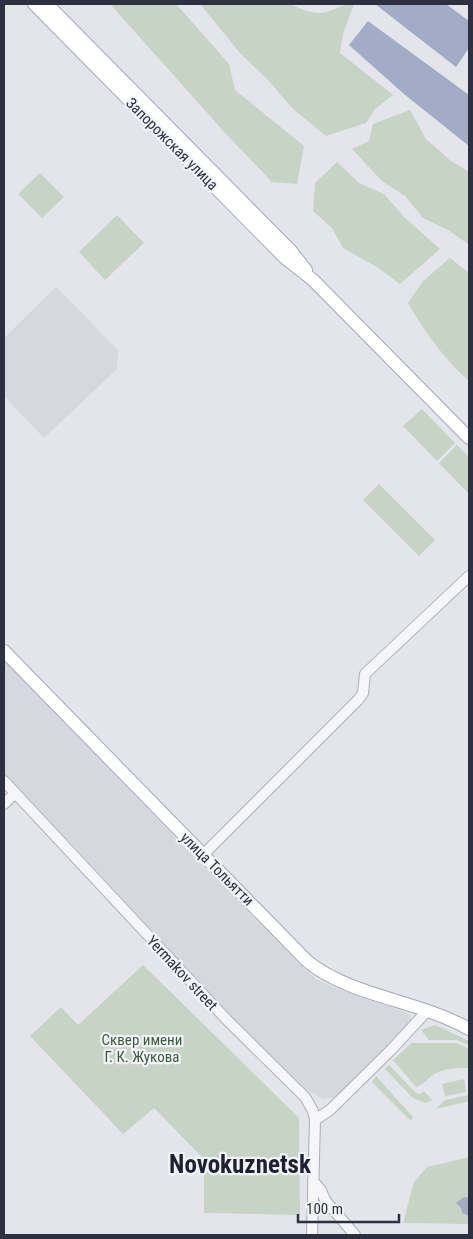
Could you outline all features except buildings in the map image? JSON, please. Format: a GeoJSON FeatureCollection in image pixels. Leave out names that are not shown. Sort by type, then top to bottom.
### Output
{"type":"FeatureCollection","features":[{"type":"Feature","properties":{"kind":"main road","name":"Запорожская улица"},"geometry":{"type":"LineString","coordinates":[[34,4],[284,257],[313,280],[469,438]]}},
{"type":"Feature","properties":{"kind":"main road","name":"Запорожская улица"},"geometry":{"type":"LineString","coordinates":[[47,4],[292,251],[313,280]]}},
{"type":"Feature","properties":{"kind":"main road","name":"улица Тольятти"},"geometry":{"type":"LineString","coordinates":[[4,651],[307,961],[320,972],[341,982],[427,1011],[469,1029]]}},
{"type":"Feature","properties":{"kind":"street"},"geometry":{"type":"LineString","coordinates":[[203,855],[358,700],[363,693],[365,674],[469,576]]}},
{"type":"Feature","properties":{"kind":"street","name":"Yermakov street"},"geometry":{"type":"LineString","coordinates":[[4,782],[220,1013],[305,1097],[313,1111],[315,1120],[312,1235]]}},
{"type":"Feature","properties":{"kind":"street"},"geometry":{"type":"LineString","coordinates":[[4,804],[15,793]]}},
{"type":"Feature","properties":{"kind":"street"},"geometry":{"type":"LineString","coordinates":[[315,1120],[330,1110],[427,1011]]}},
{"type":"Feature","properties":{"kind":"street"},"geometry":{"type":"LineString","coordinates":[[313,1181],[321,1190],[324,1200],[354,1235]]}},
{"type":"Feature","properties":{"kind":"shaded area"},"geometry":{"type":"Polygon","coordinates":[[[56,287],[118,350],[117,369],[44,438],[4,396],[4,338],[56,287]]]}},
{"type":"Feature","properties":{"kind":"shaded area"},"geometry":{"type":"Polygon","coordinates":[[[4,661],[304,969],[330,986],[409,1014],[411,1018],[410,1025],[337,1097],[323,1099],[309,1091],[225,1011],[80,853],[4,774],[4,661]]]}},
{"type":"Feature","properties":{"kind":"green space"},"geometry":{"type":"Polygon","coordinates":[[[110,4],[177,5],[229,64],[235,90],[304,146],[297,184],[272,182],[226,134],[110,4]]]}},
{"type":"Feature","properties":{"kind":"green space"},"geometry":{"type":"Polygon","coordinates":[[[200,4],[291,4],[306,10],[322,13],[354,4],[343,34],[340,53],[393,95],[375,109],[366,123],[326,136],[292,108],[268,80],[240,53],[200,4]]]}},
{"type":"Feature","properties":{"kind":"green space"},"geometry":{"type":"Polygon","coordinates":[[[410,110],[426,139],[451,161],[469,172],[469,247],[468,244],[448,230],[423,218],[405,196],[382,181],[352,149],[369,141],[373,124],[410,110]]]}},
{"type":"Feature","properties":{"kind":"green space"},"geometry":{"type":"Polygon","coordinates":[[[337,162],[359,183],[384,194],[404,217],[440,249],[400,284],[377,267],[343,248],[332,228],[313,211],[315,183],[337,162]]]}},
{"type":"Feature","properties":{"kind":"green space"},"geometry":{"type":"Polygon","coordinates":[[[40,173],[64,197],[42,218],[18,194],[40,173]]]}},
{"type":"Feature","properties":{"kind":"green space"},"geometry":{"type":"Polygon","coordinates":[[[117,215],[144,243],[105,280],[79,252],[117,215]]]}},
{"type":"Feature","properties":{"kind":"green space"},"geometry":{"type":"Polygon","coordinates":[[[450,258],[469,273],[469,381],[435,344],[408,303],[423,281],[450,258]]]}},
{"type":"Feature","properties":{"kind":"green space"},"geometry":{"type":"Polygon","coordinates":[[[422,409],[455,443],[437,461],[403,426],[422,409]]]}},
{"type":"Feature","properties":{"kind":"green space"},"geometry":{"type":"Polygon","coordinates":[[[457,445],[469,457],[469,494],[439,463],[457,445]]]}},
{"type":"Feature","properties":{"kind":"green space"},"geometry":{"type":"Polygon","coordinates":[[[379,484],[435,540],[419,556],[363,500],[379,484]]]}},
{"type":"Feature","properties":{"kind":"green space","name":"Сквер имени Г. К. Жукова"},"geometry":{"type":"Polygon","coordinates":[[[143,965],[299,1118],[300,1215],[204,1213],[204,1159],[154,1108],[123,1134],[30,1036],[61,1007],[78,1025],[143,965]]]}},
{"type":"Feature","properties":{"kind":"green space"},"geometry":{"type":"Polygon","coordinates":[[[435,1025],[469,1041],[469,1045],[457,1040],[429,1040],[421,1030],[435,1025]]]}},
{"type":"Feature","properties":{"kind":"green space"},"geometry":{"type":"Polygon","coordinates":[[[412,1043],[456,1043],[469,1049],[469,1068],[441,1071],[416,1087],[393,1060],[412,1043]]]}},
{"type":"Feature","properties":{"kind":"green space"},"geometry":{"type":"Polygon","coordinates":[[[389,1065],[416,1093],[420,1094],[424,1091],[432,1100],[426,1103],[413,1098],[385,1069],[389,1065]]]}},
{"type":"Feature","properties":{"kind":"green space"},"geometry":{"type":"Polygon","coordinates":[[[376,1076],[413,1117],[411,1121],[372,1082],[376,1076]]]}},
{"type":"Feature","properties":{"kind":"green space"},"geometry":{"type":"Polygon","coordinates":[[[464,1079],[466,1092],[445,1096],[442,1084],[464,1079]]]}},
{"type":"Feature","properties":{"kind":"green space"},"geometry":{"type":"Polygon","coordinates":[[[469,1095],[469,1101],[436,1109],[445,1100],[469,1095]]]}},
{"type":"Feature","properties":{"kind":"green space"},"geometry":{"type":"Polygon","coordinates":[[[469,1157],[469,1224],[403,1223],[414,1182],[427,1167],[469,1157]]]}},
{"type":"Feature","properties":{"kind":"water"},"geometry":{"type":"Polygon","coordinates":[[[375,4],[446,4],[469,21],[469,48],[456,67],[375,4]]]}},
{"type":"Feature","properties":{"kind":"water"},"geometry":{"type":"Polygon","coordinates":[[[368,21],[469,95],[469,146],[404,94],[349,45],[368,21]]]}},
{"type":"Feature","properties":{"kind":"water"},"geometry":{"type":"Polygon","coordinates":[[[464,1197],[469,1198],[469,1214],[467,1215],[462,1213],[461,1208],[456,1203],[464,1197]]]}},
{"type":"Feature","properties":{"kind":"district","name":"Novokuznetsk"},"geometry":{"type":"Point","coordinates":[240,1164]}}]}
